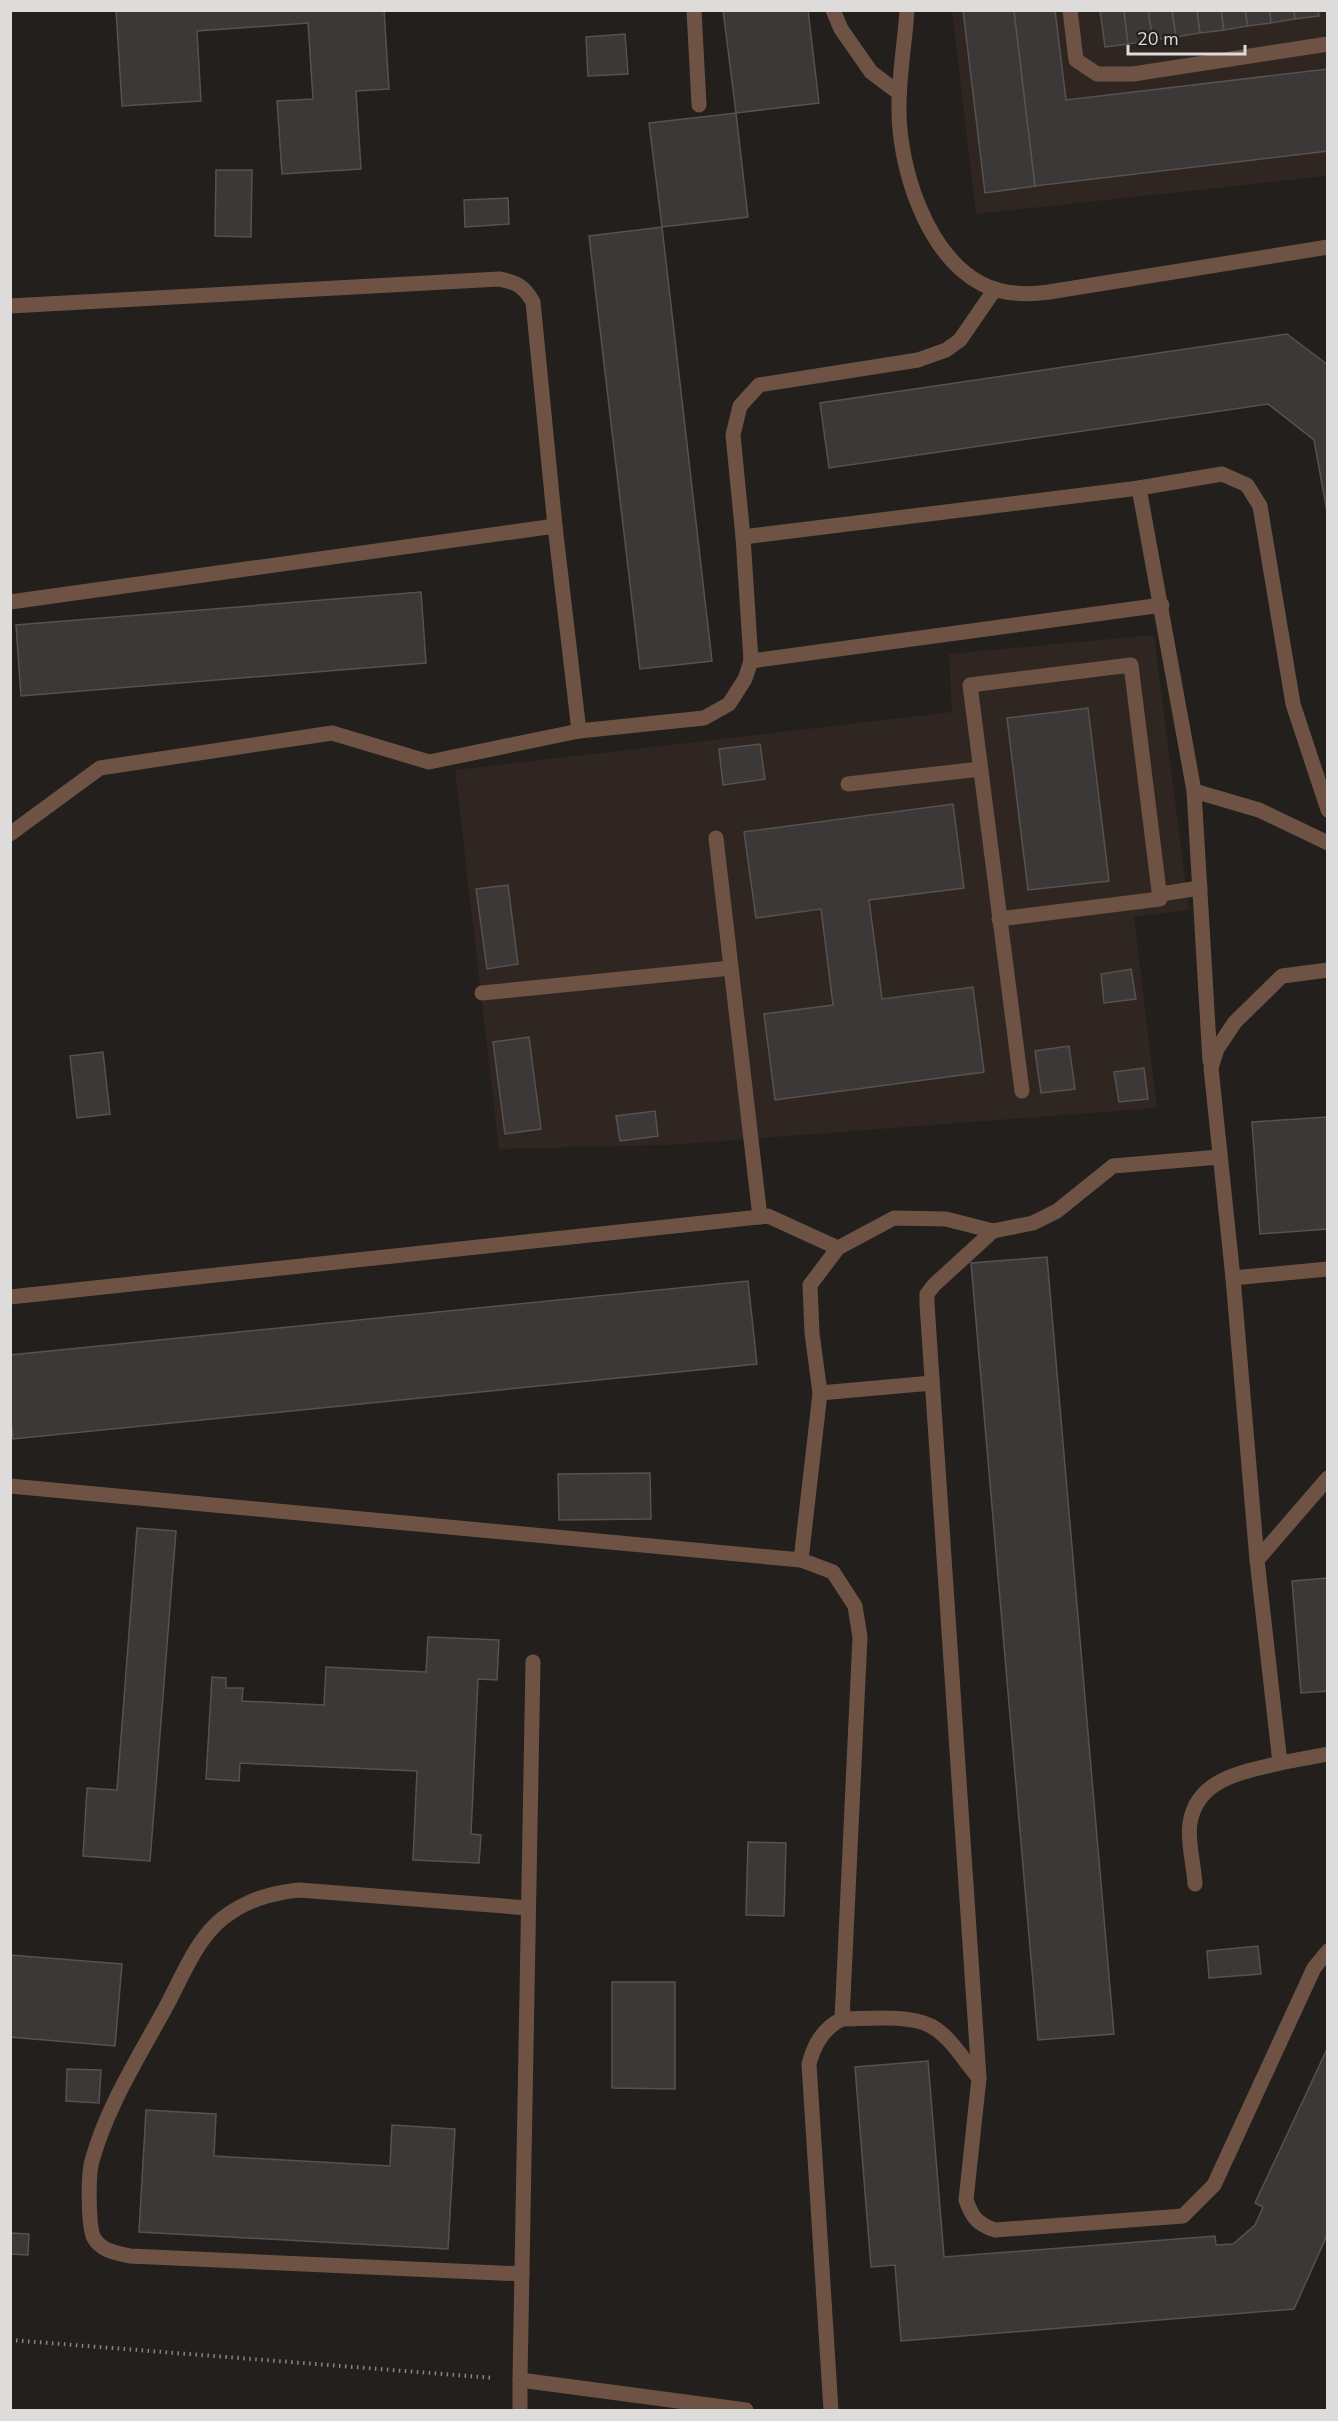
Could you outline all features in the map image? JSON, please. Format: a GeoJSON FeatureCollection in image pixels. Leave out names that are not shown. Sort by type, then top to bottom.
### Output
{"type":"FeatureCollection","features":[{"type":"Feature","properties":{"kind":"lane"},"geometry":{"type":"LineString","coordinates":[[694,10],[699,105]]}},
{"type":"Feature","properties":{"kind":"lane"},"geometry":{"type":"LineString","coordinates":[[833,10],[841,29],[871,72],[899,93]]}},
{"type":"Feature","properties":{"kind":"lane"},"geometry":{"type":"LineString","coordinates":[[907,10],[899,93],[900,132],[906,165],[922,216],[950,257],[968,275],[984,286],[1024,295],[1323,251]]}},
{"type":"Feature","properties":{"kind":"lane"},"geometry":{"type":"LineString","coordinates":[[1070,10],[1077,60],[1097,74],[1133,74],[1328,44]]}},
{"type":"Feature","properties":{"kind":"lane"},"geometry":{"type":"LineString","coordinates":[[10,306],[499,279],[514,281],[526,290],[533,302],[555,526],[579,731]]}},
{"type":"Feature","properties":{"kind":"lane"},"geometry":{"type":"LineString","coordinates":[[10,834],[100,768],[332,733],[429,762],[579,731],[704,718],[729,704],[745,679],[751,661],[743,537],[733,435],[740,406],[759,385],[918,360],[946,350],[960,340],[994,289]]}},
{"type":"Feature","properties":{"kind":"lane"},"geometry":{"type":"LineString","coordinates":[[743,537],[1139,488],[1221,474],[1247,485],[1260,506],[1293,704],[1328,810]]}},
{"type":"Feature","properties":{"kind":"lane"},"geometry":{"type":"LineString","coordinates":[[1139,488],[1162,604],[1194,792],[1211,1068],[1233,1278],[1257,1560],[1280,1763]]}},
{"type":"Feature","properties":{"kind":"lane"},"geometry":{"type":"LineString","coordinates":[[10,602],[555,526]]}},
{"type":"Feature","properties":{"kind":"lane"},"geometry":{"type":"LineString","coordinates":[[751,661],[1162,604]]}},
{"type":"Feature","properties":{"kind":"lane"},"geometry":{"type":"LineString","coordinates":[[999,919],[1160,899],[1131,665],[970,686],[999,919],[1022,1091]]}},
{"type":"Feature","properties":{"kind":"lane"},"geometry":{"type":"LineString","coordinates":[[848,784],[980,769]]}},
{"type":"Feature","properties":{"kind":"lane"},"geometry":{"type":"LineString","coordinates":[[1194,792],[1259,810],[1328,843]]}},
{"type":"Feature","properties":{"kind":"lane"},"geometry":{"type":"LineString","coordinates":[[716,838],[759,1217]]}},
{"type":"Feature","properties":{"kind":"lane"},"geometry":{"type":"LineString","coordinates":[[1160,894],[1200,888]]}},
{"type":"Feature","properties":{"kind":"lane"},"geometry":{"type":"LineString","coordinates":[[482,993],[731,968]]}},
{"type":"Feature","properties":{"kind":"lane"},"geometry":{"type":"LineString","coordinates":[[1211,1068],[1217,1050],[1235,1022],[1282,976],[1328,970]]}},
{"type":"Feature","properties":{"kind":"lane"},"geometry":{"type":"LineString","coordinates":[[801,1560],[820,1393],[812,1334],[810,1285],[838,1248],[894,1218],[946,1219],[993,1231],[1032,1224],[1057,1211],[1113,1166],[1219,1157]]}},
{"type":"Feature","properties":{"kind":"lane"},"geometry":{"type":"LineString","coordinates":[[10,1297],[768,1216],[838,1248]]}},
{"type":"Feature","properties":{"kind":"lane"},"geometry":{"type":"LineString","coordinates":[[993,1231],[927,1294],[979,2078],[966,2200],[971,2216],[981,2226],[995,2230],[1183,2216],[1214,2185],[1314,1968],[1328,1951]]}},
{"type":"Feature","properties":{"kind":"lane"},"geometry":{"type":"LineString","coordinates":[[1233,1278],[1328,1269]]}},
{"type":"Feature","properties":{"kind":"lane"},"geometry":{"type":"LineString","coordinates":[[820,1393],[932,1383]]}},
{"type":"Feature","properties":{"kind":"lane"},"geometry":{"type":"LineString","coordinates":[[1257,1560],[1328,1478]]}},
{"type":"Feature","properties":{"kind":"lane"},"geometry":{"type":"LineString","coordinates":[[10,1486],[801,1560],[833,1572],[855,1606],[860,1637],[842,2019]]}},
{"type":"Feature","properties":{"kind":"lane"},"geometry":{"type":"LineString","coordinates":[[520,2410],[533,1662]]}},
{"type":"Feature","properties":{"kind":"lane"},"geometry":{"type":"LineString","coordinates":[[1195,1884],[1189,1825],[1195,1805],[1210,1787],[1232,1775],[1328,1754]]}},
{"type":"Feature","properties":{"kind":"lane"},"geometry":{"type":"LineString","coordinates":[[522,2274],[130,2256],[110,2252],[94,2239],[90,2220],[91,2163],[113,2106],[200,1944],[222,1919],[246,1904],[272,1893],[299,1890],[528,1908]]}},
{"type":"Feature","properties":{"kind":"lane"},"geometry":{"type":"LineString","coordinates":[[831,2410],[809,2064],[814,2045],[831,2024],[842,2019],[914,2019],[932,2026],[948,2041],[979,2078]]}},
{"type":"Feature","properties":{"kind":"lane"},"geometry":{"type":"LineString","coordinates":[[520,2380],[746,2410]]}},
{"type":"Feature","properties":{"kind":"path"},"geometry":{"type":"LineString","coordinates":[[10,2340],[520,2380]]}},
{"type":"Feature","properties":{"kind":"shaded area"},"geometry":{"type":"Polygon","coordinates":[[[952,11],[1327,11],[1327,176],[976,214],[952,11]]]}},
{"type":"Feature","properties":{"kind":"shaded area"},"geometry":{"type":"Polygon","coordinates":[[[1154,635],[1189,910],[1134,917],[1157,1108],[668,1145],[499,1149],[455,770],[952,712],[949,654],[1154,635]]]}},
{"type":"Feature","properties":{"kind":"building"},"geometry":{"type":"Polygon","coordinates":[[[116,10],[384,10],[389,89],[356,91],[361,169],[282,174],[277,101],[313,99],[308,23],[197,31],[201,101],[122,106],[116,10]]]}},
{"type":"Feature","properties":{"kind":"building"},"geometry":{"type":"Polygon","coordinates":[[[723,10],[808,10],[819,103],[736,113],[723,10]]]}},
{"type":"Feature","properties":{"kind":"building"},"geometry":{"type":"Polygon","coordinates":[[[963,10],[1014,10],[1035,186],[985,193],[963,10]]]}},
{"type":"Feature","properties":{"kind":"building"},"geometry":{"type":"Polygon","coordinates":[[[1014,10],[1055,10],[1066,100],[1328,69],[1328,151],[1035,186],[1014,10]]]}},
{"type":"Feature","properties":{"kind":"building"},"geometry":{"type":"Polygon","coordinates":[[[1100,10],[1124,10],[1128,44],[1105,47],[1100,10]]]}},
{"type":"Feature","properties":{"kind":"building"},"geometry":{"type":"Polygon","coordinates":[[[1124,10],[1148,10],[1153,40],[1128,44],[1124,10]]]}},
{"type":"Feature","properties":{"kind":"building"},"geometry":{"type":"Polygon","coordinates":[[[1148,10],[1172,10],[1176,37],[1153,40],[1148,10]]]}},
{"type":"Feature","properties":{"kind":"building"},"geometry":{"type":"Polygon","coordinates":[[[1172,10],[1197,10],[1200,33],[1176,37],[1172,10]]]}},
{"type":"Feature","properties":{"kind":"building"},"geometry":{"type":"Polygon","coordinates":[[[1197,10],[1221,10],[1224,30],[1200,33],[1197,10]]]}},
{"type":"Feature","properties":{"kind":"building"},"geometry":{"type":"Polygon","coordinates":[[[1221,10],[1245,10],[1248,26],[1224,30],[1221,10]]]}},
{"type":"Feature","properties":{"kind":"building"},"geometry":{"type":"Polygon","coordinates":[[[1245,10],[1270,10],[1271,23],[1248,26],[1245,10]]]}},
{"type":"Feature","properties":{"kind":"building"},"geometry":{"type":"Polygon","coordinates":[[[1270,10],[1294,10],[1295,19],[1271,23],[1270,10]]]}},
{"type":"Feature","properties":{"kind":"building"},"geometry":{"type":"Polygon","coordinates":[[[1294,10],[1318,10],[1319,16],[1295,19],[1294,10]]]}},
{"type":"Feature","properties":{"kind":"building"},"geometry":{"type":"Polygon","coordinates":[[[625,34],[628,74],[588,76],[586,37],[625,34]]]}},
{"type":"Feature","properties":{"kind":"building"},"geometry":{"type":"Polygon","coordinates":[[[736,113],[748,217],[662,227],[649,123],[736,113]]]}},
{"type":"Feature","properties":{"kind":"building"},"geometry":{"type":"Polygon","coordinates":[[[216,170],[252,170],[251,237],[215,236],[216,170]]]}},
{"type":"Feature","properties":{"kind":"building"},"geometry":{"type":"Polygon","coordinates":[[[508,198],[509,224],[465,227],[464,200],[508,198]]]}},
{"type":"Feature","properties":{"kind":"building"},"geometry":{"type":"Polygon","coordinates":[[[662,227],[712,661],[640,669],[589,236],[662,227]]]}},
{"type":"Feature","properties":{"kind":"building"},"geometry":{"type":"Polygon","coordinates":[[[1287,334],[1328,365],[1328,517],[1314,440],[1268,404],[829,468],[820,403],[1287,334]]]}},
{"type":"Feature","properties":{"kind":"building"},"geometry":{"type":"Polygon","coordinates":[[[421,592],[426,663],[21,696],[16,625],[421,592]]]}},
{"type":"Feature","properties":{"kind":"building"},"geometry":{"type":"Polygon","coordinates":[[[1088,708],[1109,881],[1028,890],[1007,718],[1088,708]]]}},
{"type":"Feature","properties":{"kind":"building"},"geometry":{"type":"Polygon","coordinates":[[[760,744],[765,779],[723,785],[719,749],[760,744]]]}},
{"type":"Feature","properties":{"kind":"building"},"geometry":{"type":"Polygon","coordinates":[[[953,804],[964,888],[869,900],[882,999],[973,987],[984,1072],[775,1100],[764,1014],[833,1005],[821,909],[756,918],[744,832],[953,804]]]}},
{"type":"Feature","properties":{"kind":"building"},"geometry":{"type":"Polygon","coordinates":[[[508,885],[518,964],[487,969],[476,889],[508,885]]]}},
{"type":"Feature","properties":{"kind":"building"},"geometry":{"type":"Polygon","coordinates":[[[1131,969],[1136,999],[1104,1003],[1101,974],[1131,969]]]}},
{"type":"Feature","properties":{"kind":"building"},"geometry":{"type":"Polygon","coordinates":[[[529,1037],[541,1129],[505,1134],[493,1042],[529,1037]]]}},
{"type":"Feature","properties":{"kind":"building"},"geometry":{"type":"Polygon","coordinates":[[[1069,1046],[1075,1089],[1041,1093],[1035,1051],[1069,1046]]]}},
{"type":"Feature","properties":{"kind":"building"},"geometry":{"type":"Polygon","coordinates":[[[103,1052],[110,1114],[77,1118],[70,1056],[103,1052]]]}},
{"type":"Feature","properties":{"kind":"building"},"geometry":{"type":"Polygon","coordinates":[[[1144,1068],[1148,1099],[1119,1102],[1114,1072],[1144,1068]]]}},
{"type":"Feature","properties":{"kind":"building"},"geometry":{"type":"Polygon","coordinates":[[[655,1111],[658,1136],[620,1141],[616,1116],[655,1111]]]}},
{"type":"Feature","properties":{"kind":"building"},"geometry":{"type":"Polygon","coordinates":[[[1328,1117],[1328,1229],[1260,1234],[1252,1122],[1328,1117]]]}},
{"type":"Feature","properties":{"kind":"building"},"geometry":{"type":"Polygon","coordinates":[[[1047,1257],[1114,2034],[1038,2040],[971,1263],[1047,1257]]]}},
{"type":"Feature","properties":{"kind":"building"},"geometry":{"type":"Polygon","coordinates":[[[748,1281],[757,1364],[13,1439],[10,1410],[10,1355],[748,1281]]]}},
{"type":"Feature","properties":{"kind":"building"},"geometry":{"type":"Polygon","coordinates":[[[650,1473],[651,1519],[559,1520],[558,1474],[650,1473]]]}},
{"type":"Feature","properties":{"kind":"building"},"geometry":{"type":"Polygon","coordinates":[[[137,1528],[176,1531],[150,1861],[83,1856],[87,1788],[117,1790],[137,1528]]]}},
{"type":"Feature","properties":{"kind":"building"},"geometry":{"type":"Polygon","coordinates":[[[1328,1578],[1328,1691],[1301,1693],[1292,1581],[1328,1578]]]}},
{"type":"Feature","properties":{"kind":"building"},"geometry":{"type":"Polygon","coordinates":[[[428,1637],[499,1640],[497,1680],[478,1679],[471,1834],[481,1835],[479,1863],[413,1860],[417,1771],[240,1763],[239,1781],[206,1779],[212,1677],[226,1678],[226,1688],[243,1688],[242,1701],[324,1705],[326,1667],[426,1672],[428,1637]]]}},
{"type":"Feature","properties":{"kind":"building"},"geometry":{"type":"Polygon","coordinates":[[[748,1842],[786,1843],[784,1916],[746,1915],[748,1842]]]}},
{"type":"Feature","properties":{"kind":"building"},"geometry":{"type":"Polygon","coordinates":[[[1258,1946],[1261,1974],[1209,1978],[1207,1951],[1258,1946]]]}},
{"type":"Feature","properties":{"kind":"building"},"geometry":{"type":"Polygon","coordinates":[[[10,1955],[122,1964],[115,2046],[10,2037],[10,1955]]]}},
{"type":"Feature","properties":{"kind":"building"},"geometry":{"type":"Polygon","coordinates":[[[612,1982],[675,1982],[675,2089],[612,2088],[612,1982]]]}},
{"type":"Feature","properties":{"kind":"building"},"geometry":{"type":"Polygon","coordinates":[[[1328,2047],[1328,2233],[1294,2309],[901,2341],[895,2265],[871,2267],[855,2067],[928,2061],[944,2257],[1215,2236],[1216,2245],[1233,2244],[1255,2225],[1263,2207],[1255,2203],[1328,2047]]]}},
{"type":"Feature","properties":{"kind":"building"},"geometry":{"type":"Polygon","coordinates":[[[67,2069],[101,2070],[99,2103],[66,2101],[67,2069]]]}},
{"type":"Feature","properties":{"kind":"building"},"geometry":{"type":"Polygon","coordinates":[[[146,2110],[216,2114],[214,2156],[390,2166],[392,2125],[455,2129],[448,2249],[139,2232],[146,2110]]]}},
{"type":"Feature","properties":{"kind":"building"},"geometry":{"type":"Polygon","coordinates":[[[10,2233],[29,2234],[28,2255],[10,2254],[10,2233]]]}}]}
